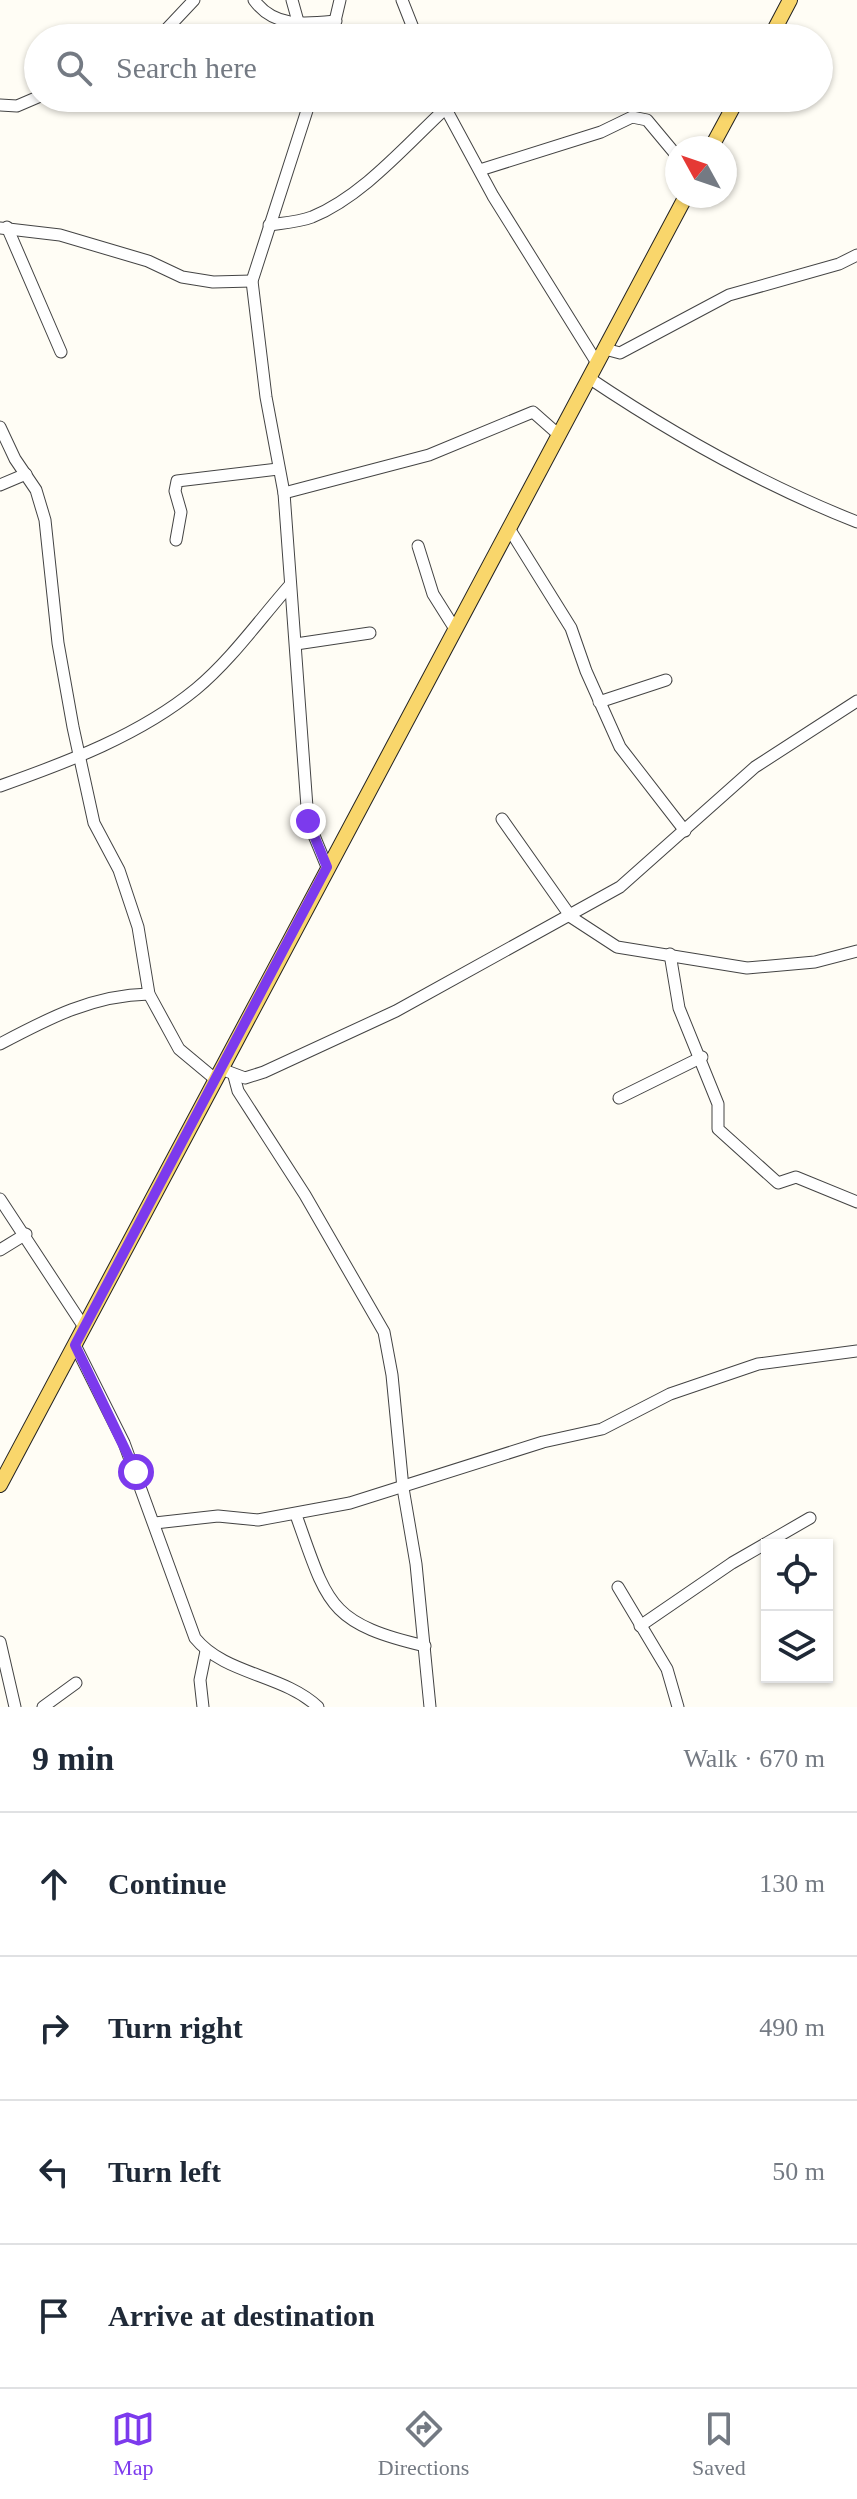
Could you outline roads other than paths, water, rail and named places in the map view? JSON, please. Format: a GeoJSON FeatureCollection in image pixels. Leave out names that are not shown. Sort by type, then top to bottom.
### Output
{"type":"FeatureCollection","features":[{"type":"Feature","properties":{"kind":"main road"},"geometry":{"type":"LineString","coordinates":[[777,24],[790,0]]}},
{"type":"Feature","properties":{"kind":"main road"},"geometry":{"type":"LineString","coordinates":[[717,136],[730,112]]}},
{"type":"Feature","properties":{"kind":"main road"},"geometry":{"type":"LineString","coordinates":[[0,1485],[223,1075],[327,867],[680,208]]}},
{"type":"Feature","properties":{"kind":"street"},"geometry":{"type":"LineString","coordinates":[[171,24],[194,0]]}},
{"type":"Feature","properties":{"kind":"street"},"geometry":{"type":"LineString","coordinates":[[254,0],[264,15],[296,24]]}},
{"type":"Feature","properties":{"kind":"street"},"geometry":{"type":"LineString","coordinates":[[292,0],[299,24]]}},
{"type":"Feature","properties":{"kind":"street"},"geometry":{"type":"LineString","coordinates":[[335,24],[340,0]]}},
{"type":"Feature","properties":{"kind":"street"},"geometry":{"type":"LineString","coordinates":[[402,0],[411,24]]}},
{"type":"Feature","properties":{"kind":"street"},"geometry":{"type":"LineString","coordinates":[[308,24],[336,21]]}},
{"type":"Feature","properties":{"kind":"street"},"geometry":{"type":"LineString","coordinates":[[0,105],[17,106],[24,103]]}},
{"type":"Feature","properties":{"kind":"street"},"geometry":{"type":"LineString","coordinates":[[306,112],[252,281],[284,493],[308,821],[327,867]]}},
{"type":"Feature","properties":{"kind":"street"},"geometry":{"type":"LineString","coordinates":[[269,225],[310,218],[333,205],[368,180],[434,112]]}},
{"type":"Feature","properties":{"kind":"street"},"geometry":{"type":"LineString","coordinates":[[448,112],[576,335],[597,363]]}},
{"type":"Feature","properties":{"kind":"street"},"geometry":{"type":"LineString","coordinates":[[480,170],[601,132],[632,117],[647,120],[665,142]]}},
{"type":"Feature","properties":{"kind":"street"},"geometry":{"type":"LineString","coordinates":[[4,228],[99,246],[148,261],[182,277],[213,282],[252,281]]}},
{"type":"Feature","properties":{"kind":"street"},"geometry":{"type":"LineString","coordinates":[[4,228],[61,352]]}},
{"type":"Feature","properties":{"kind":"street"},"geometry":{"type":"LineString","coordinates":[[605,349],[620,353],[729,295],[839,264],[857,255]]}},
{"type":"Feature","properties":{"kind":"street"},"geometry":{"type":"LineString","coordinates":[[589,378],[652,420],[744,473],[857,522]]}},
{"type":"Feature","properties":{"kind":"street"},"geometry":{"type":"LineString","coordinates":[[284,493],[429,455],[533,412],[559,435]]}},
{"type":"Feature","properties":{"kind":"street"},"geometry":{"type":"LineString","coordinates":[[0,427],[26,474],[45,520],[58,643],[94,823],[119,870],[138,927],[149,994],[179,1049],[223,1075],[238,1091],[379,1318],[392,1375],[430,1707]]}},
{"type":"Feature","properties":{"kind":"street"},"geometry":{"type":"LineString","coordinates":[[176,540],[181,512],[175,491],[177,481],[278,469]]}},
{"type":"Feature","properties":{"kind":"street"},"geometry":{"type":"LineString","coordinates":[[0,485],[26,474]]}},
{"type":"Feature","properties":{"kind":"street"},"geometry":{"type":"LineString","coordinates":[[510,530],[571,628],[620,747],[685,831]]}},
{"type":"Feature","properties":{"kind":"street"},"geometry":{"type":"LineString","coordinates":[[418,546],[433,594],[455,629]]}},
{"type":"Feature","properties":{"kind":"street"},"geometry":{"type":"LineString","coordinates":[[0,786],[80,757],[119,737],[196,689],[290,585]]}},
{"type":"Feature","properties":{"kind":"street"},"geometry":{"type":"LineString","coordinates":[[296,644],[370,633]]}},
{"type":"Feature","properties":{"kind":"street"},"geometry":{"type":"LineString","coordinates":[[599,702],[666,680]]}},
{"type":"Feature","properties":{"kind":"street"},"geometry":{"type":"LineString","coordinates":[[223,1075],[245,1078],[264,1072],[383,1018],[571,917],[620,887],[755,767],[857,701]]}},
{"type":"Feature","properties":{"kind":"street"},"geometry":{"type":"LineString","coordinates":[[502,819],[571,917],[617,947],[670,954],[716,966],[747,968],[815,962],[857,951]]}},
{"type":"Feature","properties":{"kind":"street"},"geometry":{"type":"LineString","coordinates":[[670,954],[679,1008],[702,1057],[718,1104],[718,1129],[778,1183],[796,1177],[857,1202]]}},
{"type":"Feature","properties":{"kind":"street"},"geometry":{"type":"LineString","coordinates":[[0,1044],[61,1012],[115,994],[149,994]]}},
{"type":"Feature","properties":{"kind":"street"},"geometry":{"type":"LineString","coordinates":[[619,1098],[702,1057]]}},
{"type":"Feature","properties":{"kind":"street"},"geometry":{"type":"LineString","coordinates":[[0,1199],[26,1234],[84,1327]]}},
{"type":"Feature","properties":{"kind":"street"},"geometry":{"type":"LineString","coordinates":[[0,1250],[26,1234]]}},
{"type":"Feature","properties":{"kind":"street"},"geometry":{"type":"LineString","coordinates":[[75,1345],[124,1443],[195,1638],[206,1651],[296,1691],[318,1707]]}},
{"type":"Feature","properties":{"kind":"street"},"geometry":{"type":"LineString","coordinates":[[155,1523],[218,1516],[258,1520],[296,1515],[403,1488],[543,1442],[602,1429],[670,1394],[758,1364],[810,1354],[857,1351]]}},
{"type":"Feature","properties":{"kind":"street"},"geometry":{"type":"LineString","coordinates":[[296,1515],[316,1572],[345,1618],[368,1630],[425,1646]]}},
{"type":"Feature","properties":{"kind":"street"},"geometry":{"type":"LineString","coordinates":[[640,1626],[732,1563],[810,1518]]}},
{"type":"Feature","properties":{"kind":"street"},"geometry":{"type":"LineString","coordinates":[[618,1587],[667,1669],[678,1707]]}},
{"type":"Feature","properties":{"kind":"street"},"geometry":{"type":"LineString","coordinates":[[0,1642],[15,1707]]}},
{"type":"Feature","properties":{"kind":"street"},"geometry":{"type":"LineString","coordinates":[[203,1707],[200,1680],[206,1651]]}},
{"type":"Feature","properties":{"kind":"street"},"geometry":{"type":"LineString","coordinates":[[43,1707],[76,1683]]}}]}
